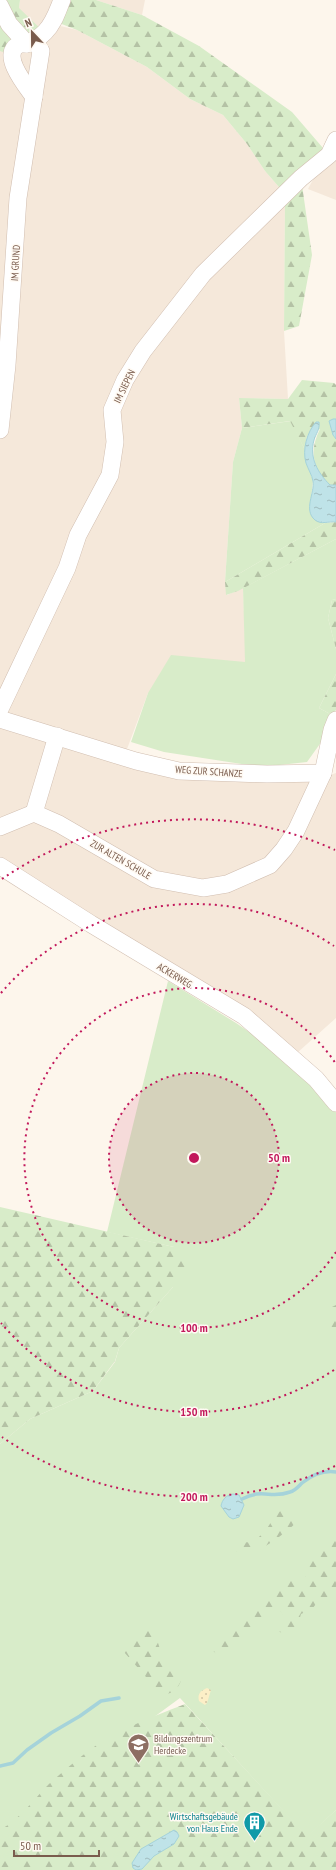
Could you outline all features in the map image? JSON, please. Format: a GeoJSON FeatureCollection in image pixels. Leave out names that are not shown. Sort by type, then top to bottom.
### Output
{"type":"FeatureCollection","features":[{"type":"Feature","properties":{"kind":"street"},"geometry":{"type":"LineString","coordinates":[[34,97],[15,71],[10,60],[13,50],[18,45],[31,42],[45,32],[54,21],[62,0]]}},
{"type":"Feature","properties":{"kind":"street"},"geometry":{"type":"LineString","coordinates":[[0,6],[9,24],[31,42]]}},
{"type":"Feature","properties":{"kind":"street","name":"IM GRUND"},"geometry":{"type":"LineString","coordinates":[[0,430],[8,358],[18,198],[41,51],[31,42]]}},
{"type":"Feature","properties":{"kind":"street","name":"IM SIEPEN"},"geometry":{"type":"LineString","coordinates":[[0,709],[67,568],[78,535],[110,476],[116,442],[112,410],[125,380],[143,351],[203,274],[301,178],[329,155],[336,140]]}},
{"type":"Feature","properties":{"kind":"street","name":"WEG ZUR SCHANZE"},"geometry":{"type":"LineString","coordinates":[[0,719],[136,761],[179,771],[267,774],[323,773]]}},
{"type":"Feature","properties":{"kind":"street"},"geometry":{"type":"LineString","coordinates":[[323,773],[332,730],[336,720]]}},
{"type":"Feature","properties":{"kind":"street"},"geometry":{"type":"LineString","coordinates":[[0,827],[34,813],[56,736]]}},
{"type":"Feature","properties":{"kind":"street","name":"ZUR ALTEN SCHULE"},"geometry":{"type":"LineString","coordinates":[[34,813],[59,824],[154,879],[203,888],[227,884],[270,865],[284,849],[296,831],[323,773]]}},
{"type":"Feature","properties":{"kind":"street","name":"ACKERWEG"},"geometry":{"type":"LineString","coordinates":[[0,866],[91,924],[244,1016],[316,1079],[336,1103]]}},
{"type":"Feature","properties":{"kind":"shaded area"},"geometry":{"type":"Polygon","coordinates":[[[20,0],[61,0],[52,24],[77,30],[147,67],[190,99],[223,115],[247,144],[265,171],[285,194],[284,331],[288,399],[239,398],[242,428],[233,462],[225,582],[227,595],[243,588],[246,662],[148,693],[121,765],[195,777],[309,782],[336,773],[336,1018],[297,1053],[256,1015],[0,861],[0,49],[19,8],[20,0]]]}},
{"type":"Feature","properties":{"kind":"shaded area"},"geometry":{"type":"Polygon","coordinates":[[[96,0],[145,0],[142,15],[96,0]]]}},
{"type":"Feature","properties":{"kind":"shaded area"},"geometry":{"type":"Polygon","coordinates":[[[336,137],[336,200],[308,189],[336,137]]]}},
{"type":"Feature","properties":{"kind":"green space"},"geometry":{"type":"Polygon","coordinates":[[[0,0],[20,0],[19,8],[45,33],[11,55],[0,51],[0,0]]]}},
{"type":"Feature","properties":{"kind":"green space"},"geometry":{"type":"Polygon","coordinates":[[[62,0],[96,0],[142,15],[199,46],[292,112],[329,155],[301,178],[312,255],[299,326],[284,331],[285,194],[265,171],[247,144],[223,115],[190,99],[147,67],[77,30],[54,21],[62,0]]]}},
{"type":"Feature","properties":{"kind":"green space"},"geometry":{"type":"Polygon","coordinates":[[[302,380],[334,383],[336,385],[336,419],[333,419],[333,435],[336,439],[336,485],[330,485],[324,479],[316,466],[314,459],[314,445],[320,429],[307,436],[305,450],[290,421],[242,428],[239,398],[288,399],[302,380]]]}},
{"type":"Feature","properties":{"kind":"green space"},"geometry":{"type":"Polygon","coordinates":[[[291,421],[305,450],[306,462],[313,480],[310,509],[315,520],[325,523],[225,582],[233,462],[242,428],[291,421]]]}},
{"type":"Feature","properties":{"kind":"green space"},"geometry":{"type":"Polygon","coordinates":[[[336,522],[336,539],[238,591],[226,595],[225,582],[325,523],[336,522]]]}},
{"type":"Feature","properties":{"kind":"green space"},"geometry":{"type":"Polygon","coordinates":[[[336,539],[336,599],[332,600],[328,618],[336,649],[336,674],[319,708],[332,715],[322,741],[307,762],[261,767],[164,752],[131,742],[148,693],[171,655],[245,662],[243,588],[336,539]]]}},
{"type":"Feature","properties":{"kind":"green space"},"geometry":{"type":"Polygon","coordinates":[[[336,599],[336,649],[328,618],[332,600],[336,599]]]}},
{"type":"Feature","properties":{"kind":"green space"},"geometry":{"type":"Polygon","coordinates":[[[336,674],[336,710],[332,715],[319,708],[336,674]]]}},
{"type":"Feature","properties":{"kind":"green space"},"geometry":{"type":"Polygon","coordinates":[[[168,981],[236,1023],[284,1056],[336,1110],[336,1810],[307,1837],[180,1698],[139,1728],[0,1841],[0,1444],[30,1419],[93,1391],[115,1362],[119,1348],[173,1287],[174,1247],[107,1232],[168,981]]]}},
{"type":"Feature","properties":{"kind":"green space"},"geometry":{"type":"Polygon","coordinates":[[[0,1207],[174,1247],[191,1263],[173,1287],[119,1348],[115,1361],[93,1391],[30,1419],[0,1444],[0,1207]]]}},
{"type":"Feature","properties":{"kind":"green space"},"geometry":{"type":"Polygon","coordinates":[[[336,1305],[336,1333],[329,1330],[326,1326],[332,1307],[336,1305]]]}},
{"type":"Feature","properties":{"kind":"green space"},"geometry":{"type":"Polygon","coordinates":[[[286,1508],[297,1517],[296,1523],[282,1535],[264,1547],[246,1553],[237,1552],[230,1546],[236,1540],[249,1542],[262,1535],[277,1514],[286,1508]]]}},
{"type":"Feature","properties":{"kind":"green space"},"geometry":{"type":"Polygon","coordinates":[[[336,1535],[336,1592],[334,1595],[326,1600],[320,1599],[312,1609],[301,1614],[296,1627],[293,1631],[286,1635],[278,1631],[275,1624],[285,1618],[278,1607],[221,1657],[213,1651],[215,1642],[236,1623],[241,1624],[246,1620],[247,1613],[290,1578],[296,1584],[310,1573],[304,1563],[318,1553],[336,1535]]]}},
{"type":"Feature","properties":{"kind":"green space"},"geometry":{"type":"Polygon","coordinates":[[[150,1628],[154,1633],[166,1666],[170,1671],[177,1673],[182,1678],[179,1685],[174,1690],[169,1694],[161,1696],[156,1694],[146,1677],[124,1652],[124,1645],[128,1641],[150,1628]]]}},
{"type":"Feature","properties":{"kind":"green space"},"geometry":{"type":"Polygon","coordinates":[[[185,1704],[307,1836],[336,1810],[336,1870],[0,1870],[0,1830],[20,1815],[49,1784],[89,1750],[115,1734],[185,1704]]]}},
{"type":"Feature","properties":{"kind":"sand"},"geometry":{"type":"Polygon","coordinates":[[[207,1688],[211,1690],[205,1705],[199,1701],[199,1694],[207,1688]]]}},
{"type":"Feature","properties":{"kind":"water"},"geometry":{"type":"Polygon","coordinates":[[[336,419],[336,439],[333,435],[329,421],[336,419]]]}},
{"type":"Feature","properties":{"kind":"water"},"geometry":{"type":"Polygon","coordinates":[[[316,422],[319,422],[319,425],[314,440],[314,459],[318,470],[330,485],[336,485],[336,522],[322,523],[317,521],[312,516],[310,511],[313,481],[306,463],[305,447],[310,431],[316,422]]]}},
{"type":"Feature","properties":{"kind":"water"},"geometry":{"type":"Polygon","coordinates":[[[228,1495],[239,1495],[244,1505],[239,1517],[233,1519],[229,1517],[221,1506],[222,1502],[228,1495]]]}},
{"type":"Feature","properties":{"kind":"water"},"geometry":{"type":"Polygon","coordinates":[[[174,1830],[179,1836],[174,1844],[154,1856],[142,1869],[136,1870],[133,1868],[132,1863],[141,1849],[174,1830]]]}},
{"type":"Feature","properties":{"kind":"waterway"},"geometry":{"type":"LineString","coordinates":[[242,1499],[255,1494],[283,1494],[296,1489],[314,1475],[322,1472],[336,1472]]}},
{"type":"Feature","properties":{"kind":"waterway"},"geometry":{"type":"LineString","coordinates":[[0,1766],[13,1763],[27,1750],[51,1733],[80,1716],[101,1701],[119,1698]]}},
{"type":"Feature","properties":{"kind":"place","name":"Bildungszentrum Herdecke"},"geometry":{"type":"Point","coordinates":[139,1764]}},
{"type":"Feature","properties":{"kind":"place","name":"Wirtschaftsgebäude von Haus Ende"},"geometry":{"type":"Point","coordinates":[254,1842]}}]}
